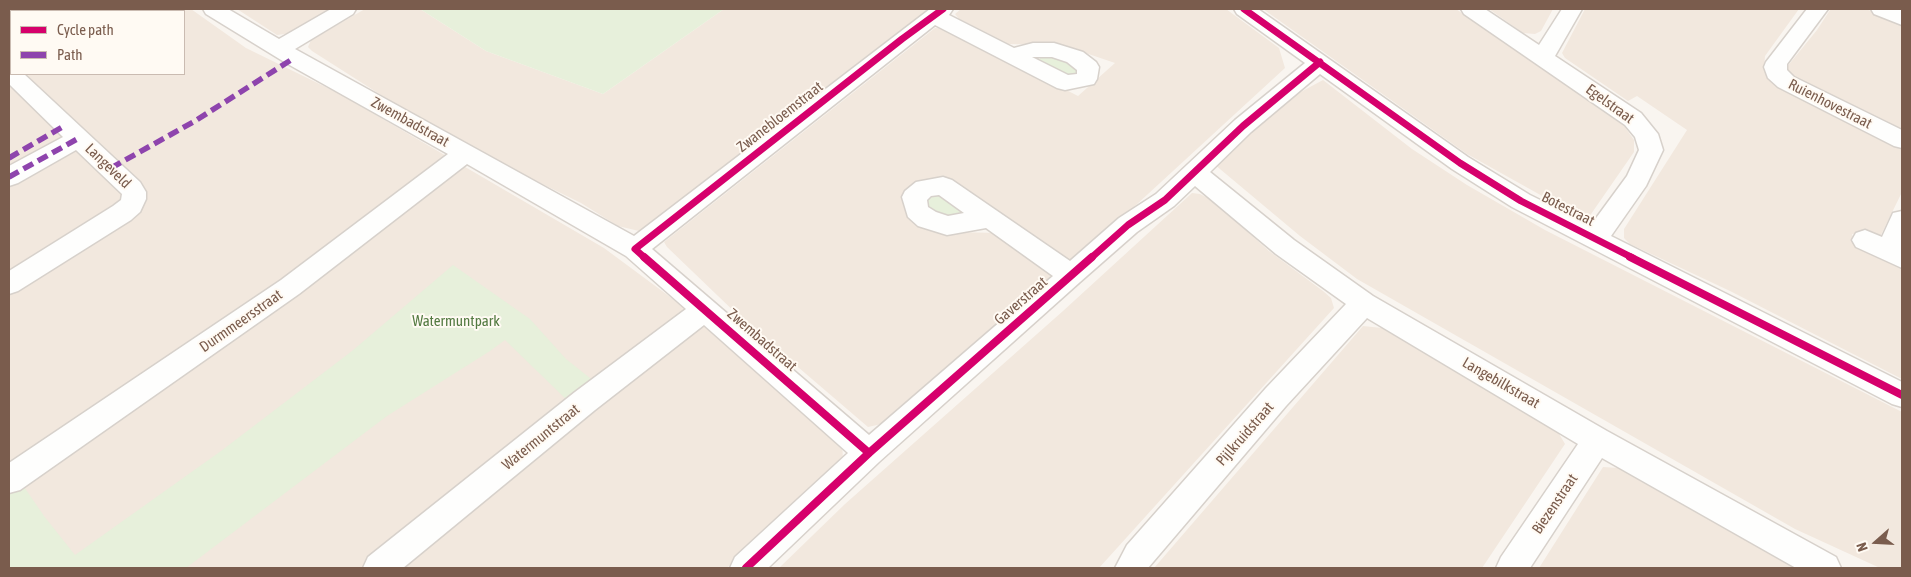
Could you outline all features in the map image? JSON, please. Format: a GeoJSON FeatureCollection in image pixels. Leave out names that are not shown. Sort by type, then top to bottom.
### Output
{"type":"FeatureCollection","features":[{"type":"Feature","properties":{"kind":"street","name":"Zwembadstraat"},"geometry":{"type":"LineString","coordinates":[[213,9],[279,49],[578,215],[635,249],[705,308],[869,453]]}},
{"type":"Feature","properties":{"kind":"street"},"geometry":{"type":"LineString","coordinates":[[279,49],[346,9]]}},
{"type":"Feature","properties":{"kind":"street","name":"Botestraat"},"geometry":{"type":"LineString","coordinates":[[1244,9],[1320,62],[1387,113],[1460,163],[1522,201],[1902,395]]}},
{"type":"Feature","properties":{"kind":"street","name":"Egelstraat"},"geometry":{"type":"LineString","coordinates":[[1471,9],[1633,119],[1646,134],[1651,150],[1637,180],[1596,238]]}},
{"type":"Feature","properties":{"kind":"street"},"geometry":{"type":"LineString","coordinates":[[1543,58],[1572,9]]}},
{"type":"Feature","properties":{"kind":"street","name":"Ruienhovestraat"},"geometry":{"type":"LineString","coordinates":[[1818,9],[1777,62],[1775,67],[1776,73],[1786,82],[1902,140]]}},
{"type":"Feature","properties":{"kind":"street"},"geometry":{"type":"LineString","coordinates":[[1881,9],[1902,18]]}},
{"type":"Feature","properties":{"kind":"street"},"geometry":{"type":"LineString","coordinates":[[939,12],[1013,55]]}},
{"type":"Feature","properties":{"kind":"street","name":"Zwanebloemstraat"},"geometry":{"type":"LineString","coordinates":[[635,249],[939,12]]}},
{"type":"Feature","properties":{"kind":"street","name":"Gaverstraat"},"geometry":{"type":"LineString","coordinates":[[746,568],[869,453],[1128,225],[1165,200],[1249,121],[1320,62]]}},
{"type":"Feature","properties":{"kind":"street","name":"Langeveld"},"geometry":{"type":"LineString","coordinates":[[9,284],[122,213],[131,206],[134,199],[134,192],[131,188],[12,75]]}},
{"type":"Feature","properties":{"kind":"street"},"geometry":{"type":"LineString","coordinates":[[9,158],[71,132]]}},
{"type":"Feature","properties":{"kind":"street"},"geometry":{"type":"LineString","coordinates":[[9,177],[71,132]]}},
{"type":"Feature","properties":{"kind":"street","name":"Durmmeersstraat"},"geometry":{"type":"LineString","coordinates":[[9,480],[290,287],[465,153]]}},
{"type":"Feature","properties":{"kind":"street","name":"Langebilkstraat"},"geometry":{"type":"LineString","coordinates":[[1194,172],[1285,247],[1364,303],[1597,440],[1825,568]]}},
{"type":"Feature","properties":{"kind":"street"},"geometry":{"type":"LineString","coordinates":[[988,219],[1071,275]]}},
{"type":"Feature","properties":{"kind":"street"},"geometry":{"type":"LineString","coordinates":[[1865,240],[1895,254],[1902,220]]}},
{"type":"Feature","properties":{"kind":"street","name":"Pijlkruidstraat"},"geometry":{"type":"LineString","coordinates":[[1131,568],[1138,556],[1276,397],[1364,303]]}},
{"type":"Feature","properties":{"kind":"street","name":"Watermuntstraat"},"geometry":{"type":"LineString","coordinates":[[379,568],[585,401],[705,308]]}},
{"type":"Feature","properties":{"kind":"street","name":"Biezenstraat"},"geometry":{"type":"LineString","coordinates":[[1512,568],[1597,440]]}},
{"type":"Feature","properties":{"kind":"shaded area"},"geometry":{"type":"Polygon","coordinates":[[[9,9],[191,9],[246,48],[340,94],[604,248],[681,305],[842,439],[843,462],[727,568],[9,568],[9,9]]]}},
{"type":"Feature","properties":{"kind":"shaded area"},"geometry":{"type":"Polygon","coordinates":[[[237,9],[333,9],[292,33],[277,35],[237,9]]]}},
{"type":"Feature","properties":{"kind":"shaded area"},"geometry":{"type":"Polygon","coordinates":[[[365,9],[420,9],[486,51],[603,94],[724,9],[933,9],[639,231],[618,226],[581,203],[447,137],[308,47],[311,40],[365,9]]]}},
{"type":"Feature","properties":{"kind":"shaded area"},"geometry":{"type":"Polygon","coordinates":[[[961,9],[1226,9],[1279,48],[1285,68],[1073,263],[947,181],[953,232],[999,233],[1051,274],[1047,284],[886,423],[868,427],[743,320],[664,242],[935,28],[947,29],[1078,96],[1115,63],[1062,45],[1008,44],[959,19],[955,14],[961,9]]]}},
{"type":"Feature","properties":{"kind":"shaded area"},"geometry":{"type":"Polygon","coordinates":[[[1263,9],[1456,9],[1622,123],[1634,140],[1634,152],[1589,217],[1578,216],[1467,154],[1263,9]]]}},
{"type":"Feature","properties":{"kind":"shaded area"},"geometry":{"type":"Polygon","coordinates":[[[1489,9],[1553,9],[1541,31],[1535,34],[1523,33],[1489,9]]]}},
{"type":"Feature","properties":{"kind":"shaded area"},"geometry":{"type":"Polygon","coordinates":[[[1585,9],[1799,9],[1765,56],[1764,68],[1770,78],[1902,148],[1902,192],[1880,237],[1852,234],[1854,242],[1902,265],[1902,379],[1730,291],[1630,244],[1624,238],[1624,229],[1687,130],[1637,96],[1628,101],[1565,58],[1562,53],[1585,9]]]}},
{"type":"Feature","properties":{"kind":"shaded area"},"geometry":{"type":"Polygon","coordinates":[[[1866,9],[1902,24],[1902,130],[1792,76],[1786,68],[1817,30],[1830,10],[1866,9]]]}},
{"type":"Feature","properties":{"kind":"shaded area"},"geometry":{"type":"Polygon","coordinates":[[[1323,80],[1412,149],[1467,185],[1545,230],[1902,412],[1902,568],[1880,568],[1795,529],[1357,279],[1300,236],[1214,164],[1297,94],[1323,80]]]}},
{"type":"Feature","properties":{"kind":"shaded area"},"geometry":{"type":"Polygon","coordinates":[[[1192,193],[1200,194],[1212,200],[1269,251],[1331,298],[1334,308],[1099,568],[779,568],[845,504],[1063,311],[1192,193]]]}},
{"type":"Feature","properties":{"kind":"shaded area"},"geometry":{"type":"Polygon","coordinates":[[[1363,326],[1382,328],[1558,432],[1565,444],[1482,568],[1154,568],[1363,326]]]}},
{"type":"Feature","properties":{"kind":"shaded area"},"geometry":{"type":"Polygon","coordinates":[[[1603,467],[1619,468],[1796,568],[1539,568],[1603,467]]]}},
{"type":"Feature","properties":{"kind":"green space"},"geometry":{"type":"Polygon","coordinates":[[[420,9],[724,9],[603,94],[486,51],[420,9]]]}},
{"type":"Feature","properties":{"kind":"green space"},"geometry":{"type":"Polygon","coordinates":[[[1049,52],[1080,65],[1078,75],[1068,75],[1039,60],[1042,54],[1049,52]]]}},
{"type":"Feature","properties":{"kind":"green space"},"geometry":{"type":"Polygon","coordinates":[[[941,192],[962,209],[961,217],[957,219],[929,210],[924,199],[926,195],[941,192]]]}},
{"type":"Feature","properties":{"kind":"green space","name":"Watermuntpark"},"geometry":{"type":"Polygon","coordinates":[[[453,265],[530,319],[566,359],[595,382],[569,402],[505,340],[387,416],[186,568],[9,568],[9,487],[20,481],[44,516],[75,555],[221,451],[352,351],[453,265]]]}},
{"type":"Feature","properties":{"kind":"marked path"},"geometry":{"type":"LineString","coordinates":[[111,168],[195,121],[294,58]]}},
{"type":"Feature","properties":{"kind":"marked path"},"geometry":{"type":"LineString","coordinates":[[9,158],[64,126]]}},
{"type":"Feature","properties":{"kind":"marked path"},"geometry":{"type":"LineString","coordinates":[[9,177],[79,138]]}},
{"type":"Feature","properties":{"kind":"cycle path"},"geometry":{"type":"LineString","coordinates":[[869,453],[635,249],[902,39],[943,9]]}},
{"type":"Feature","properties":{"kind":"cycle path"},"geometry":{"type":"LineString","coordinates":[[1244,9],[1460,163],[1521,201],[1902,395]]}},
{"type":"Feature","properties":{"kind":"cycle path"},"geometry":{"type":"LineString","coordinates":[[746,568],[869,453],[1128,225],[1165,200],[1243,126],[1320,62]]}}]}
